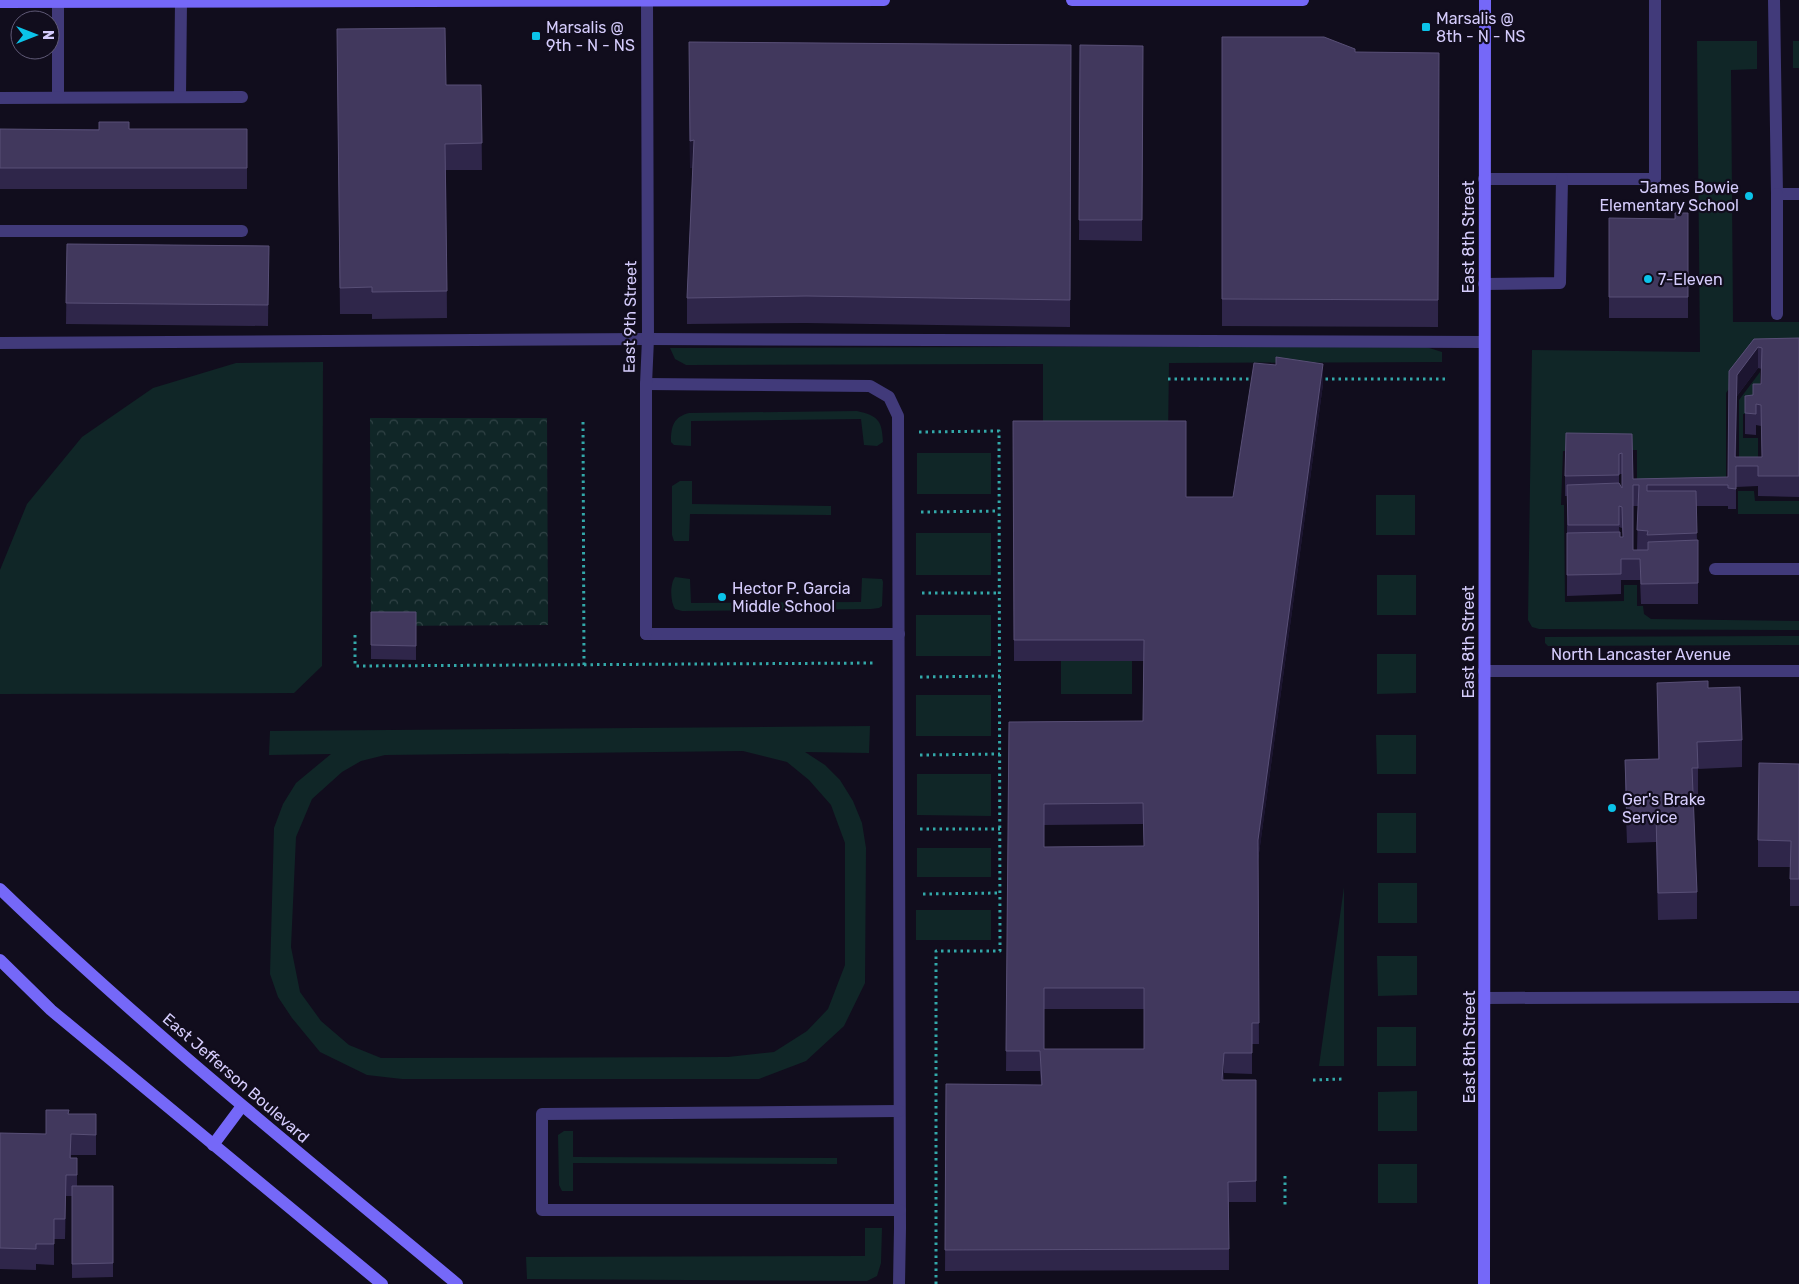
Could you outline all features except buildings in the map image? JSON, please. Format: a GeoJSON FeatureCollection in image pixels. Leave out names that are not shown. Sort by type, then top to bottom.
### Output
{"type":"FeatureCollection","features":[{"type":"Feature","properties":{"kind":"main road"},"geometry":{"type":"LineString","coordinates":[[0,2],[884,0]]}},
{"type":"Feature","properties":{"kind":"main road"},"geometry":{"type":"LineString","coordinates":[[1072,0],[1303,0]]}},
{"type":"Feature","properties":{"kind":"main road","name":"East 8th Street"},"geometry":{"type":"LineString","coordinates":[[1484,1284],[1485,0]]}},
{"type":"Feature","properties":{"kind":"main road","name":"East Jefferson Boulevard"},"geometry":{"type":"LineString","coordinates":[[0,889],[51,939],[242,1106],[457,1284]]}},
{"type":"Feature","properties":{"kind":"main road"},"geometry":{"type":"LineString","coordinates":[[0,960],[51,1010],[382,1284]]}},
{"type":"Feature","properties":{"kind":"main road"},"geometry":{"type":"LineString","coordinates":[[213,1145],[242,1106]]}},
{"type":"Feature","properties":{"kind":"street"},"geometry":{"type":"LineString","coordinates":[[1484,180],[1654,180],[1654,0]]}},
{"type":"Feature","properties":{"kind":"street"},"geometry":{"type":"LineString","coordinates":[[1774,0],[1777,314]]}},
{"type":"Feature","properties":{"kind":"street"},"geometry":{"type":"LineString","coordinates":[[180,97],[181,1]]}},
{"type":"Feature","properties":{"kind":"street","name":"East 9th Street"},"geometry":{"type":"LineString","coordinates":[[646,1],[648,339],[646,384],[646,634],[899,634]]}},
{"type":"Feature","properties":{"kind":"street"},"geometry":{"type":"LineString","coordinates":[[58,2],[58,97]]}},
{"type":"Feature","properties":{"kind":"street"},"geometry":{"type":"LineString","coordinates":[[0,98],[242,97]]}},
{"type":"Feature","properties":{"kind":"street"},"geometry":{"type":"LineString","coordinates":[[1484,284],[1560,283],[1562,180]]}},
{"type":"Feature","properties":{"kind":"street"},"geometry":{"type":"LineString","coordinates":[[1777,194],[1799,194]]}},
{"type":"Feature","properties":{"kind":"street"},"geometry":{"type":"LineString","coordinates":[[0,231],[242,231]]}},
{"type":"Feature","properties":{"kind":"street"},"geometry":{"type":"LineString","coordinates":[[0,343],[648,339],[1484,342]]}},
{"type":"Feature","properties":{"kind":"street"},"geometry":{"type":"LineString","coordinates":[[646,384],[870,386],[888,397],[898,416],[899,1284]]}},
{"type":"Feature","properties":{"kind":"street"},"geometry":{"type":"LineString","coordinates":[[1716,569],[1799,569]]}},
{"type":"Feature","properties":{"kind":"street","name":"North Lancaster Avenue"},"geometry":{"type":"LineString","coordinates":[[1484,671],[1799,671]]}},
{"type":"Feature","properties":{"kind":"street"},"geometry":{"type":"LineString","coordinates":[[1485,998],[1799,997]]}},
{"type":"Feature","properties":{"kind":"street"},"geometry":{"type":"LineString","coordinates":[[899,1111],[542,1114],[542,1210],[900,1210]]}},
{"type":"Feature","properties":{"kind":"path"},"geometry":{"type":"LineString","coordinates":[[1168,378],[1262,378]]}},
{"type":"Feature","properties":{"kind":"path"},"geometry":{"type":"LineString","coordinates":[[1313,378],[1448,378]]}},
{"type":"Feature","properties":{"kind":"path"},"geometry":{"type":"LineString","coordinates":[[584,422],[584,665]]}},
{"type":"Feature","properties":{"kind":"path"},"geometry":{"type":"LineString","coordinates":[[898,432],[999,431],[1000,951],[936,951],[936,1284]]}},
{"type":"Feature","properties":{"kind":"path"},"geometry":{"type":"LineString","coordinates":[[898,512],[999,511]]}},
{"type":"Feature","properties":{"kind":"path"},"geometry":{"type":"LineString","coordinates":[[899,593],[1000,592]]}},
{"type":"Feature","properties":{"kind":"path"},"geometry":{"type":"LineString","coordinates":[[355,635],[355,666],[899,663]]}},
{"type":"Feature","properties":{"kind":"path"},"geometry":{"type":"LineString","coordinates":[[899,677],[1000,676]]}},
{"type":"Feature","properties":{"kind":"path"},"geometry":{"type":"LineString","coordinates":[[899,755],[1000,754]]}},
{"type":"Feature","properties":{"kind":"path"},"geometry":{"type":"LineString","coordinates":[[899,829],[1000,829]]}},
{"type":"Feature","properties":{"kind":"path"},"geometry":{"type":"LineString","coordinates":[[899,894],[1000,893]]}},
{"type":"Feature","properties":{"kind":"path"},"geometry":{"type":"LineString","coordinates":[[1313,1080],[1343,1079]]}},
{"type":"Feature","properties":{"kind":"path"},"geometry":{"type":"LineString","coordinates":[[1285,1176],[1285,1206]]}},
{"type":"Feature","properties":{"kind":"green space"},"geometry":{"type":"Polygon","coordinates":[[[1697,41],[1757,41],[1757,69],[1731,70],[1733,322],[1799,322],[1799,356],[1751,358],[1726,393],[1726,495],[1637,496],[1637,450],[1563,451],[1561,505],[1564,505],[1565,602],[1624,601],[1624,585],[1637,585],[1637,606],[1643,606],[1644,614],[1651,619],[1799,621],[1799,630],[1539,629],[1532,627],[1528,620],[1532,350],[1700,352],[1697,41]]]}},
{"type":"Feature","properties":{"kind":"green space"},"geometry":{"type":"Polygon","coordinates":[[[1793,41],[1799,41],[1799,68],[1793,68],[1793,41]]]}},
{"type":"Feature","properties":{"kind":"green space"},"geometry":{"type":"Polygon","coordinates":[[[1423,346],[1442,352],[1442,362],[1169,363],[1168,437],[1043,437],[1043,364],[686,365],[675,359],[670,348],[1423,346]]]}},
{"type":"Feature","properties":{"kind":"green space"},"geometry":{"type":"Polygon","coordinates":[[[323,362],[322,666],[294,693],[0,694],[0,570],[27,504],[82,437],[153,388],[236,363],[323,362]]]}},
{"type":"Feature","properties":{"kind":"green space"},"geometry":{"type":"Polygon","coordinates":[[[1760,372],[1760,401],[1751,414],[1743,414],[1743,438],[1758,438],[1758,473],[1739,473],[1739,400],[1760,372]]]}},
{"type":"Feature","properties":{"kind":"green space"},"geometry":{"type":"Polygon","coordinates":[[[857,411],[878,420],[883,442],[877,446],[864,445],[861,419],[691,421],[691,446],[674,445],[671,442],[674,423],[679,417],[689,413],[857,411]]]}},
{"type":"Feature","properties":{"kind":"green space"},"geometry":{"type":"Polygon","coordinates":[[[370,418],[547,418],[548,625],[371,626],[370,418]]]}},
{"type":"Feature","properties":{"kind":"green space"},"geometry":{"type":"Polygon","coordinates":[[[917,453],[991,453],[991,494],[917,494],[917,453]]]}},
{"type":"Feature","properties":{"kind":"green space"},"geometry":{"type":"Polygon","coordinates":[[[680,481],[692,481],[692,504],[831,506],[831,515],[690,514],[689,541],[674,541],[672,535],[672,486],[680,481]]]}},
{"type":"Feature","properties":{"kind":"green space"},"geometry":{"type":"Polygon","coordinates":[[[1738,491],[1754,491],[1755,501],[1799,501],[1799,514],[1738,514],[1738,491]]]}},
{"type":"Feature","properties":{"kind":"green space"},"geometry":{"type":"Polygon","coordinates":[[[1376,495],[1415,495],[1415,535],[1376,535],[1376,495]]]}},
{"type":"Feature","properties":{"kind":"green space"},"geometry":{"type":"Polygon","coordinates":[[[916,533],[991,533],[991,575],[916,575],[916,533]]]}},
{"type":"Feature","properties":{"kind":"green space"},"geometry":{"type":"Polygon","coordinates":[[[1377,575],[1416,575],[1416,615],[1377,615],[1377,575]]]}},
{"type":"Feature","properties":{"kind":"green space"},"geometry":{"type":"Polygon","coordinates":[[[675,577],[690,579],[691,603],[861,602],[862,578],[882,579],[882,606],[871,609],[682,611],[675,609],[672,602],[671,588],[675,577]]]}},
{"type":"Feature","properties":{"kind":"green space"},"geometry":{"type":"Polygon","coordinates":[[[916,615],[991,615],[991,656],[916,656],[916,615]]]}},
{"type":"Feature","properties":{"kind":"green space"},"geometry":{"type":"Polygon","coordinates":[[[1799,636],[1799,645],[1548,646],[1545,643],[1545,637],[1799,636]]]}},
{"type":"Feature","properties":{"kind":"green space"},"geometry":{"type":"Polygon","coordinates":[[[1377,654],[1416,654],[1416,693],[1377,694],[1377,654]]]}},
{"type":"Feature","properties":{"kind":"green space"},"geometry":{"type":"Polygon","coordinates":[[[1061,661],[1132,661],[1132,694],[1061,694],[1061,661]]]}},
{"type":"Feature","properties":{"kind":"green space"},"geometry":{"type":"Polygon","coordinates":[[[916,695],[991,695],[991,736],[916,736],[916,695]]]}},
{"type":"Feature","properties":{"kind":"green space"},"geometry":{"type":"Polygon","coordinates":[[[870,726],[869,753],[805,752],[825,765],[840,780],[853,801],[862,823],[866,848],[865,983],[844,1026],[806,1061],[759,1079],[402,1079],[367,1075],[320,1052],[292,1018],[278,997],[270,974],[274,828],[283,804],[296,783],[331,754],[269,755],[270,731],[870,726]],[[743,751],[385,755],[361,761],[342,772],[312,799],[296,837],[291,947],[300,992],[321,1021],[349,1045],[381,1058],[728,1057],[774,1052],[807,1031],[828,1009],[845,965],[845,843],[831,805],[809,780],[787,762],[743,751]]]}},
{"type":"Feature","properties":{"kind":"green space"},"geometry":{"type":"Polygon","coordinates":[[[1376,735],[1416,735],[1416,774],[1377,774],[1376,735]]]}},
{"type":"Feature","properties":{"kind":"green space"},"geometry":{"type":"Polygon","coordinates":[[[917,774],[991,774],[991,816],[917,815],[917,774]]]}},
{"type":"Feature","properties":{"kind":"green space"},"geometry":{"type":"Polygon","coordinates":[[[1377,813],[1416,813],[1416,853],[1377,853],[1377,813]]]}},
{"type":"Feature","properties":{"kind":"green space"},"geometry":{"type":"Polygon","coordinates":[[[917,848],[991,848],[991,877],[917,877],[917,848]]]}},
{"type":"Feature","properties":{"kind":"green space"},"geometry":{"type":"Polygon","coordinates":[[[1378,883],[1417,883],[1417,923],[1378,923],[1378,883]]]}},
{"type":"Feature","properties":{"kind":"green space"},"geometry":{"type":"Polygon","coordinates":[[[1344,887],[1344,1066],[1319,1066],[1344,887]]]}},
{"type":"Feature","properties":{"kind":"green space"},"geometry":{"type":"Polygon","coordinates":[[[916,910],[991,910],[991,940],[916,940],[916,910]]]}},
{"type":"Feature","properties":{"kind":"green space"},"geometry":{"type":"Polygon","coordinates":[[[1377,956],[1417,956],[1417,995],[1378,996],[1377,956]]]}},
{"type":"Feature","properties":{"kind":"green space"},"geometry":{"type":"Polygon","coordinates":[[[1377,1027],[1416,1027],[1416,1066],[1377,1066],[1377,1027]]]}},
{"type":"Feature","properties":{"kind":"green space"},"geometry":{"type":"Polygon","coordinates":[[[1417,1091],[1417,1131],[1378,1131],[1378,1092],[1417,1091]]]}},
{"type":"Feature","properties":{"kind":"green space"},"geometry":{"type":"Polygon","coordinates":[[[564,1131],[573,1131],[573,1157],[837,1158],[837,1164],[573,1163],[573,1191],[562,1191],[559,1185],[558,1135],[564,1131]]]}},
{"type":"Feature","properties":{"kind":"green space"},"geometry":{"type":"Polygon","coordinates":[[[1378,1164],[1417,1164],[1417,1203],[1378,1203],[1378,1164]]]}},
{"type":"Feature","properties":{"kind":"green space"},"geometry":{"type":"Polygon","coordinates":[[[865,1228],[882,1228],[881,1263],[877,1276],[867,1281],[527,1279],[526,1257],[865,1256],[865,1228]]]}},
{"type":"Feature","properties":{"kind":"place","name":"Marsalis @ 8th - N - NS"},"geometry":{"type":"Point","coordinates":[1426,27]}},
{"type":"Feature","properties":{"kind":"place","name":"Marsalis @ 9th - N - NS"},"geometry":{"type":"Point","coordinates":[536,36]}},
{"type":"Feature","properties":{"kind":"place","name":"James Bowie Elementary School"},"geometry":{"type":"Point","coordinates":[1749,196]}},
{"type":"Feature","properties":{"kind":"place","name":"7-Eleven"},"geometry":{"type":"Point","coordinates":[1648,279]}},
{"type":"Feature","properties":{"kind":"place","name":"Hector P. Garcia Middle School"},"geometry":{"type":"Point","coordinates":[722,597]}},
{"type":"Feature","properties":{"kind":"place","name":"Ger's Brake Service"},"geometry":{"type":"Point","coordinates":[1612,808]}}]}
